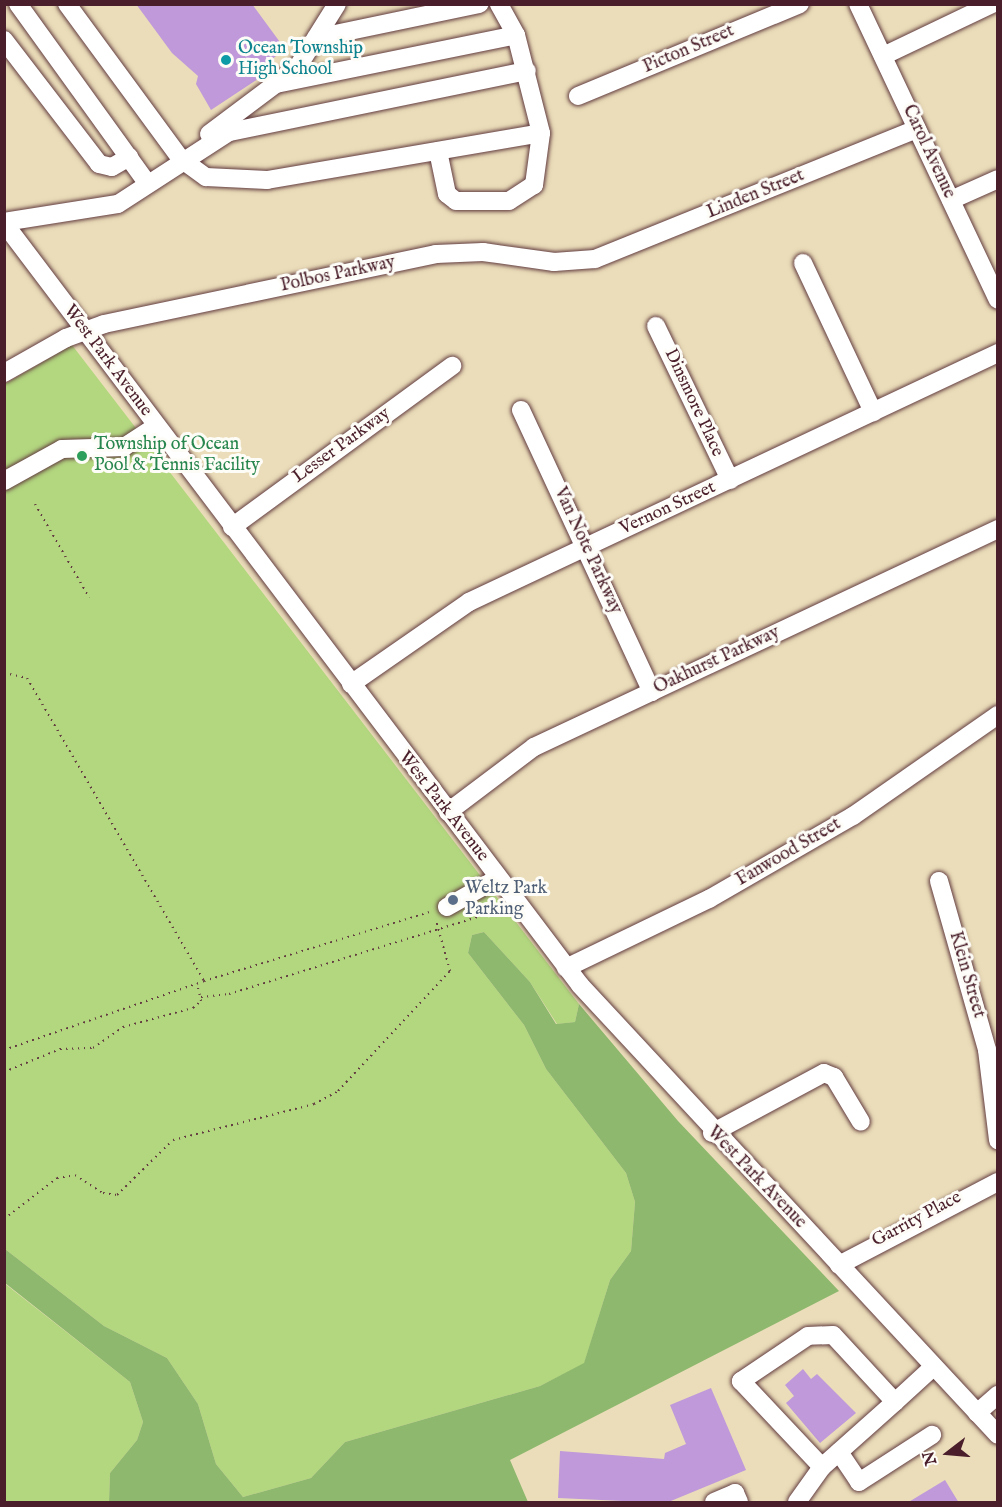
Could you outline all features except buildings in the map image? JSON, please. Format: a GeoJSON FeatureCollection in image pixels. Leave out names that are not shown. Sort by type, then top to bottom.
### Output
{"type":"FeatureCollection","features":[{"type":"Feature","properties":{"kind":"street"},"geometry":{"type":"LineString","coordinates":[[18,4],[148,184]]}},
{"type":"Feature","properties":{"kind":"street"},"geometry":{"type":"LineString","coordinates":[[67,4],[182,159],[206,177],[252,181],[541,133]]}},
{"type":"Feature","properties":{"kind":"street"},"geometry":{"type":"LineString","coordinates":[[4,222],[108,207],[148,184],[297,68],[337,4]]}},
{"type":"Feature","properties":{"kind":"street"},"geometry":{"type":"LineString","coordinates":[[316,38],[479,4]]}},
{"type":"Feature","properties":{"kind":"street"},"geometry":{"type":"LineString","coordinates":[[438,151],[450,199],[509,201],[534,185],[541,133],[516,35],[499,4]]}},
{"type":"Feature","properties":{"kind":"street","name":"Picton Street"},"geometry":{"type":"LineString","coordinates":[[578,96],[800,4]]}},
{"type":"Feature","properties":{"kind":"street","name":"Carol Avenue"},"geometry":{"type":"LineString","coordinates":[[858,4],[998,300]]}},
{"type":"Feature","properties":{"kind":"street"},"geometry":{"type":"LineString","coordinates":[[883,56],[992,4]]}},
{"type":"Feature","properties":{"kind":"street"},"geometry":{"type":"LineString","coordinates":[[276,84],[516,35]]}},
{"type":"Feature","properties":{"kind":"street"},"geometry":{"type":"LineString","coordinates":[[4,40],[99,164],[112,167],[129,158]]}},
{"type":"Feature","properties":{"kind":"street"},"geometry":{"type":"LineString","coordinates":[[182,159],[217,137],[527,71]]}},
{"type":"Feature","properties":{"kind":"street"},"geometry":{"type":"LineString","coordinates":[[253,128],[250,111],[256,99]]}},
{"type":"Feature","properties":{"kind":"street","name":"Linden Street"},"geometry":{"type":"LineString","coordinates":[[595,259],[917,129]]}},
{"type":"Feature","properties":{"kind":"street"},"geometry":{"type":"LineString","coordinates":[[951,200],[998,179]]}},
{"type":"Feature","properties":{"kind":"street","name":"West Park Avenue"},"geometry":{"type":"LineString","coordinates":[[4,222],[83,330],[566,968],[712,1133],[998,1435]]}},
{"type":"Feature","properties":{"kind":"street","name":"Polbos Parkway"},"geometry":{"type":"LineString","coordinates":[[4,373],[83,330],[436,254],[483,252],[554,262],[595,259]]}},
{"type":"Feature","properties":{"kind":"street"},"geometry":{"type":"LineString","coordinates":[[803,263],[873,412]]}},
{"type":"Feature","properties":{"kind":"street","name":"Dinsmore Place"},"geometry":{"type":"LineString","coordinates":[[656,326],[730,480]]}},
{"type":"Feature","properties":{"kind":"street","name":"Vernon Street"},"geometry":{"type":"LineString","coordinates":[[351,684],[441,618],[586,547],[998,354]]}},
{"type":"Feature","properties":{"kind":"street","name":"Lesser Parkway"},"geometry":{"type":"LineString","coordinates":[[232,527],[452,366]]}},
{"type":"Feature","properties":{"kind":"street","name":"Van Note Parkway"},"geometry":{"type":"LineString","coordinates":[[521,410],[652,692]]}},
{"type":"Feature","properties":{"kind":"street"},"geometry":{"type":"LineString","coordinates":[[4,481],[62,449],[124,447],[156,426]]}},
{"type":"Feature","properties":{"kind":"street","name":"Oakhurst Parkway"},"geometry":{"type":"LineString","coordinates":[[448,812],[534,747],[998,529]]}},
{"type":"Feature","properties":{"kind":"street","name":"Fanwood Street"},"geometry":{"type":"LineString","coordinates":[[566,968],[710,899],[853,816],[998,715]]}},
{"type":"Feature","properties":{"kind":"street"},"geometry":{"type":"LineString","coordinates":[[447,907],[498,878]]}},
{"type":"Feature","properties":{"kind":"street","name":"Klein Street"},"geometry":{"type":"LineString","coordinates":[[939,882],[992,1049],[998,1140]]}},
{"type":"Feature","properties":{"kind":"street"},"geometry":{"type":"LineString","coordinates":[[712,1133],[824,1073],[834,1077],[861,1122]]}},
{"type":"Feature","properties":{"kind":"street","name":"Garrity Place"},"geometry":{"type":"LineString","coordinates":[[839,1265],[998,1182]]}},
{"type":"Feature","properties":{"kind":"street"},"geometry":{"type":"LineString","coordinates":[[822,1467],[741,1381],[808,1336],[833,1335],[895,1402]]}},
{"type":"Feature","properties":{"kind":"street"},"geometry":{"type":"LineString","coordinates":[[796,1503],[822,1467],[933,1367]]}},
{"type":"Feature","properties":{"kind":"street"},"geometry":{"type":"LineString","coordinates":[[977,1413],[998,1395]]}},
{"type":"Feature","properties":{"kind":"street"},"geometry":{"type":"LineString","coordinates":[[839,1452],[859,1482],[932,1435]]}},
{"type":"Feature","properties":{"kind":"street"},"geometry":{"type":"LineString","coordinates":[[714,1503],[735,1493],[739,1503]]}},
{"type":"Feature","properties":{"kind":"path"},"geometry":{"type":"LineString","coordinates":[[35,504],[88,597]]}},
{"type":"Feature","properties":{"kind":"path"},"geometry":{"type":"LineString","coordinates":[[4,673],[27,678],[204,981]]}},
{"type":"Feature","properties":{"kind":"path"},"geometry":{"type":"LineString","coordinates":[[4,1050],[204,981],[447,907]]}},
{"type":"Feature","properties":{"kind":"path"},"geometry":{"type":"LineString","coordinates":[[4,1072],[60,1049],[93,1048],[117,1030],[193,1008],[201,997],[229,994],[500,910]]}},
{"type":"Feature","properties":{"kind":"path"},"geometry":{"type":"LineString","coordinates":[[4,1219],[57,1178],[75,1175],[103,1193],[117,1195],[173,1140],[314,1104],[338,1091],[446,978],[451,962],[439,928]]}},
{"type":"Feature","properties":{"kind":"path"},"geometry":{"type":"LineString","coordinates":[[197,984],[201,997]]}},
{"type":"Feature","properties":{"kind":"green space"},"geometry":{"type":"Polygon","coordinates":[[[72,345],[579,1004],[575,1022],[557,1024],[530,982],[484,932],[472,935],[468,953],[524,1025],[546,1069],[626,1173],[635,1202],[631,1251],[610,1280],[584,1364],[540,1386],[345,1442],[311,1478],[243,1497],[216,1464],[198,1404],[167,1358],[104,1326],[5,1249],[5,384],[72,345]]]}},
{"type":"Feature","properties":{"kind":"green space"},"geometry":{"type":"Polygon","coordinates":[[[484,932],[530,982],[556,1024],[575,1022],[579,1004],[678,1121],[839,1291],[510,1460],[528,1502],[109,1502],[110,1473],[137,1440],[143,1422],[130,1382],[5,1283],[5,1249],[104,1326],[167,1358],[198,1404],[216,1464],[243,1497],[311,1478],[345,1442],[540,1386],[584,1363],[610,1280],[631,1251],[635,1202],[626,1173],[546,1069],[524,1025],[468,953],[472,935],[484,932]]]}},
{"type":"Feature","properties":{"kind":"green space"},"geometry":{"type":"Polygon","coordinates":[[[4,1283],[130,1382],[143,1422],[137,1440],[110,1473],[109,1502],[5,1502],[4,1283]]]}},
{"type":"Feature","properties":{"kind":"place","name":"Ocean Township High School"},"geometry":{"type":"Point","coordinates":[226,60]}},
{"type":"Feature","properties":{"kind":"place","name":"Township of Ocean Pool & Tennis Facility"},"geometry":{"type":"Point","coordinates":[82,456]}},
{"type":"Feature","properties":{"kind":"place","name":"Weltz Park Parking"},"geometry":{"type":"Point","coordinates":[453,900]}}]}
